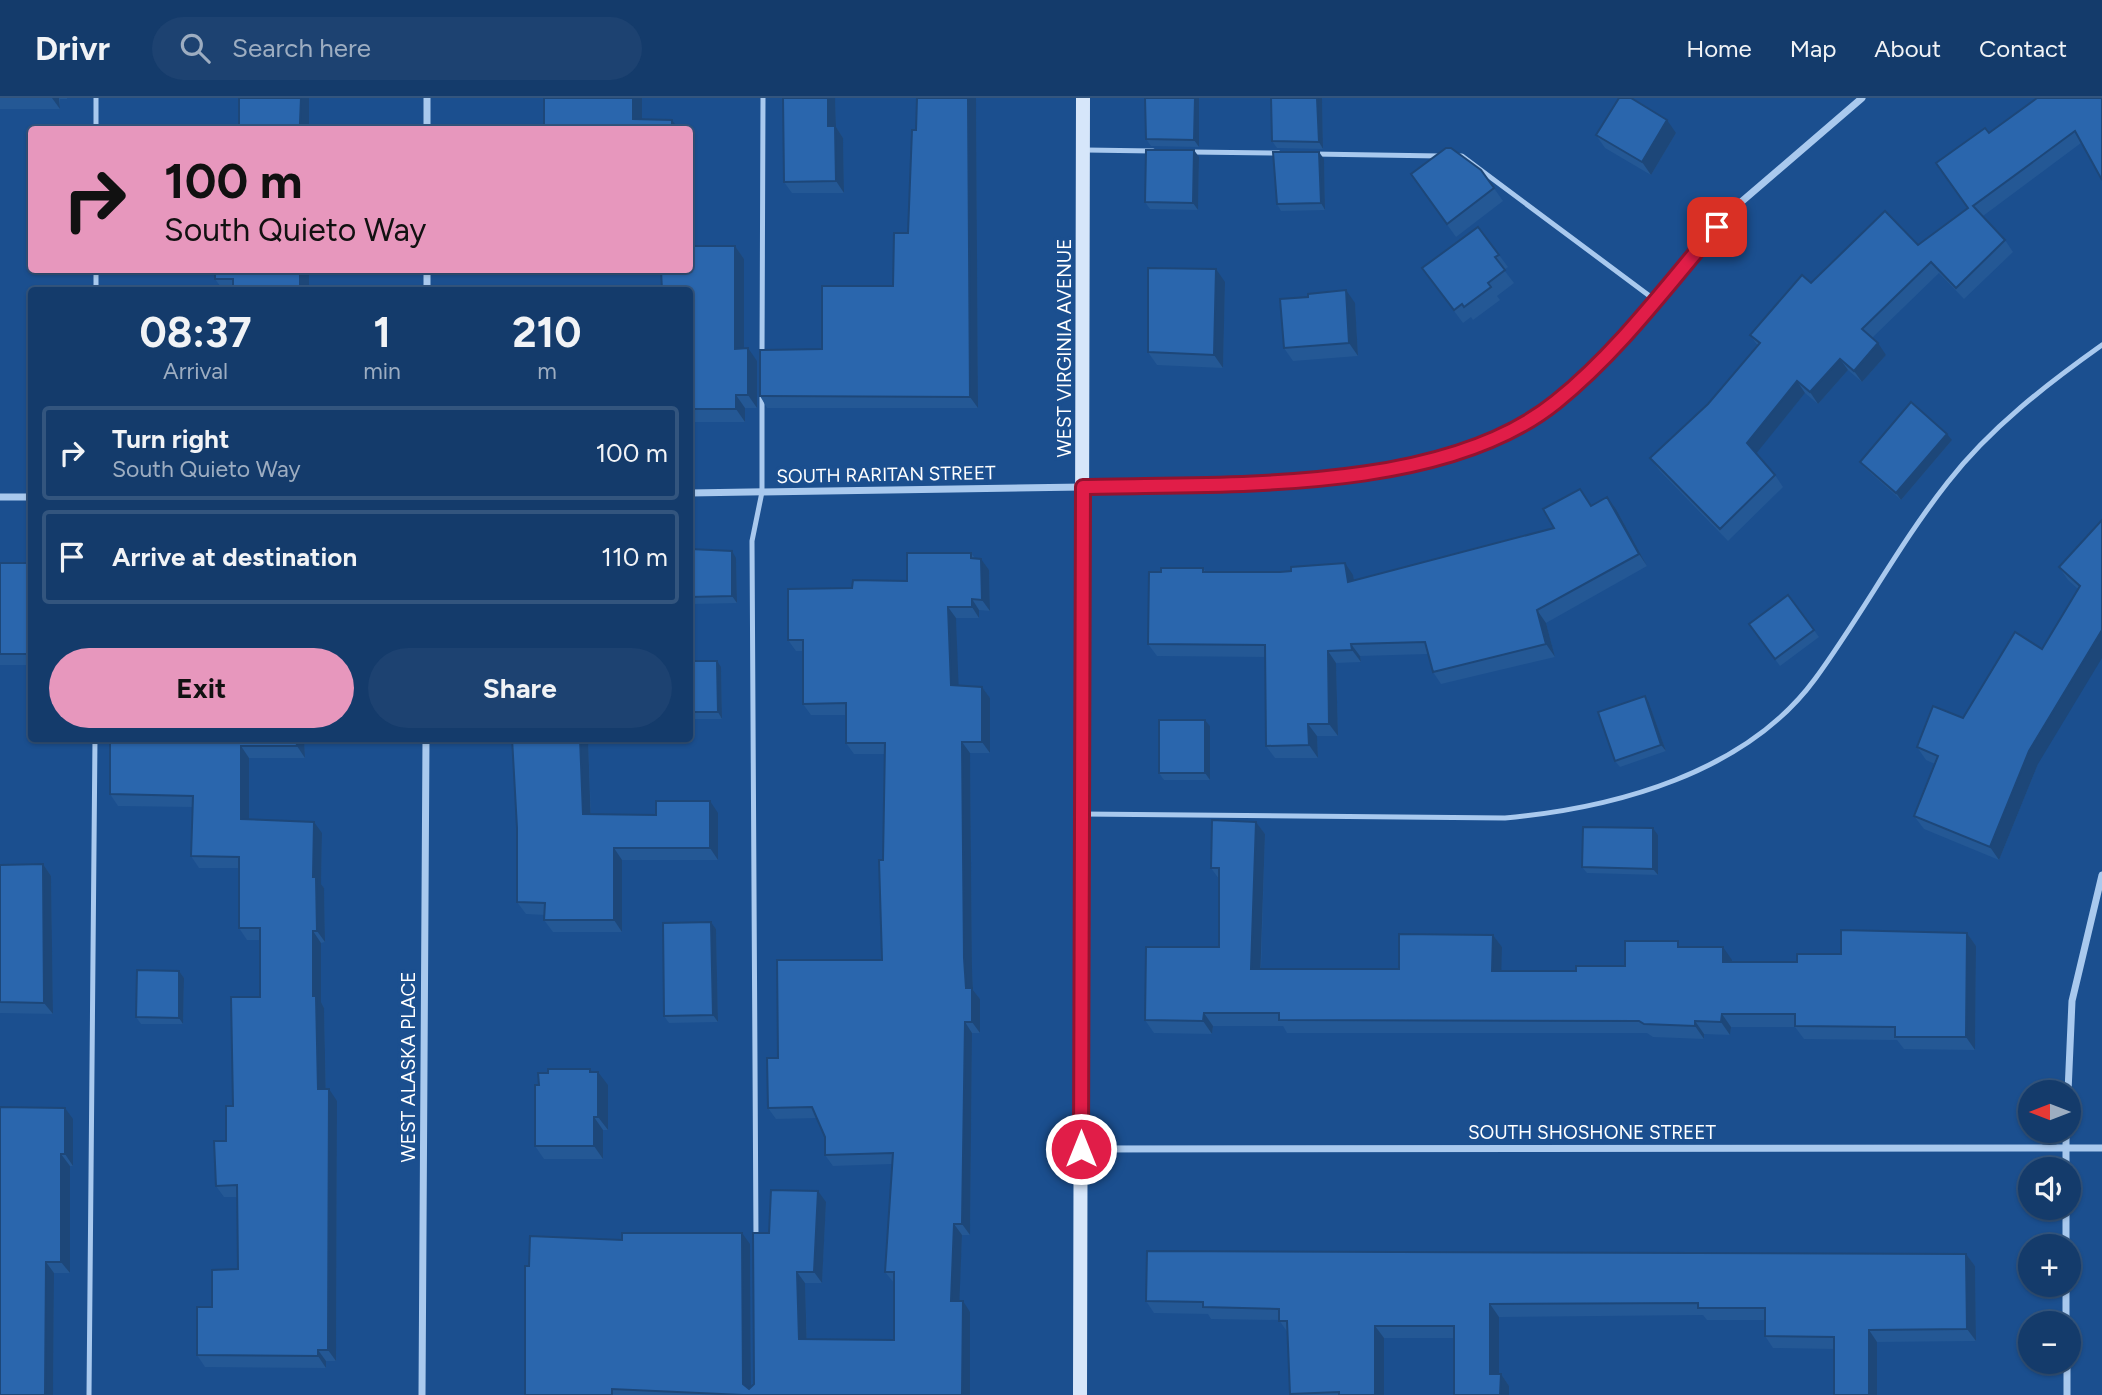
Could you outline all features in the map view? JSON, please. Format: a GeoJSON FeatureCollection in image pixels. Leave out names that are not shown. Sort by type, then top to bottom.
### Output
{"type":"FeatureCollection","features":[{"type":"Feature","properties":{"kind":"street"},"geometry":{"type":"LineString","coordinates":[[427,98],[427,126]]}},
{"type":"Feature","properties":{"kind":"street","name":"WEST VIRGINIA AVENUE"},"geometry":{"type":"LineString","coordinates":[[1080,1395],[1083,98]]}},
{"type":"Feature","properties":{"kind":"street","name":"SOUTH RARITAN STREET"},"geometry":{"type":"LineString","coordinates":[[693,492],[1083,487],[1334,478],[1408,466],[1487,443],[1553,404],[1605,359],[1733,209],[1862,98]]}},
{"type":"Feature","properties":{"kind":"street"},"geometry":{"type":"LineString","coordinates":[[0,497],[28,497]]}},
{"type":"Feature","properties":{"kind":"street","name":"WEST ALASKA PLACE"},"geometry":{"type":"LineString","coordinates":[[422,1395],[426,742]]}},
{"type":"Feature","properties":{"kind":"street"},"geometry":{"type":"LineString","coordinates":[[2069,1080],[2072,1001],[2102,875]]}},
{"type":"Feature","properties":{"kind":"street"},"geometry":{"type":"LineString","coordinates":[[2066,1143],[2066,1157]]}},
{"type":"Feature","properties":{"kind":"street","name":"SOUTH SHOSHONE STREET"},"geometry":{"type":"LineString","coordinates":[[1081,1149],[2102,1148]]}},
{"type":"Feature","properties":{"kind":"street"},"geometry":{"type":"LineString","coordinates":[[2067,1374],[2067,1395]]}},
{"type":"Feature","properties":{"kind":"lane"},"geometry":{"type":"LineString","coordinates":[[96,98],[96,126]]}},
{"type":"Feature","properties":{"kind":"lane"},"geometry":{"type":"LineString","coordinates":[[762,369],[763,98]]}},
{"type":"Feature","properties":{"kind":"lane"},"geometry":{"type":"LineString","coordinates":[[1083,150],[1164,151]]}},
{"type":"Feature","properties":{"kind":"lane"},"geometry":{"type":"LineString","coordinates":[[1178,151],[1286,153]]}},
{"type":"Feature","properties":{"kind":"lane"},"geometry":{"type":"LineString","coordinates":[[1299,153],[1462,156],[1655,300]]}},
{"type":"Feature","properties":{"kind":"lane"},"geometry":{"type":"LineString","coordinates":[[1082,814],[1505,818],[1553,814],[1650,789],[1718,761],[1773,724],[1813,682],[1906,538],[1950,480],[2046,386],[2102,345]]}},
{"type":"Feature","properties":{"kind":"lane"},"geometry":{"type":"LineString","coordinates":[[755,1241],[752,541],[762,492],[762,383]]}},
{"type":"Feature","properties":{"kind":"lane"},"geometry":{"type":"LineString","coordinates":[[89,1395],[95,742]]}},
{"type":"Feature","properties":{"kind":"building"},"geometry":{"type":"Polygon","coordinates":[[[239,98],[301,98],[300,123],[304,123],[304,126],[239,126],[239,98]]]}},
{"type":"Feature","properties":{"kind":"building"},"geometry":{"type":"Polygon","coordinates":[[[544,98],[633,98],[633,119],[672,120],[672,126],[544,126],[544,98]]]}},
{"type":"Feature","properties":{"kind":"building"},"geometry":{"type":"Polygon","coordinates":[[[783,98],[828,98],[828,126],[835,126],[836,181],[784,182],[783,98]]]}},
{"type":"Feature","properties":{"kind":"building"},"geometry":{"type":"Polygon","coordinates":[[[917,98],[968,98],[970,397],[760,396],[760,350],[822,349],[822,286],[893,286],[894,233],[908,233],[912,130],[916,130],[917,98]]]}},
{"type":"Feature","properties":{"kind":"building"},"geometry":{"type":"Polygon","coordinates":[[[1145,98],[1195,98],[1194,140],[1146,139],[1145,98]]]}},
{"type":"Feature","properties":{"kind":"building"},"geometry":{"type":"Polygon","coordinates":[[[1271,98],[1317,98],[1319,142],[1272,141],[1271,98]]]}},
{"type":"Feature","properties":{"kind":"building"},"geometry":{"type":"Polygon","coordinates":[[[1619,98],[1631,98],[1667,120],[1642,162],[1596,135],[1619,98]]]}},
{"type":"Feature","properties":{"kind":"building"},"geometry":{"type":"Polygon","coordinates":[[[2037,98],[2102,98],[2102,180],[2075,131],[1973,206],[2005,240],[1956,288],[1931,262],[1862,329],[1878,343],[1854,371],[1840,359],[1810,392],[1797,381],[1747,443],[1775,475],[1720,529],[1650,458],[1708,404],[1760,343],[1750,335],[1802,275],[1811,283],[1885,211],[1918,245],[1968,208],[1936,163],[1985,128],[1989,133],[2037,98]]]}},
{"type":"Feature","properties":{"kind":"building"},"geometry":{"type":"Polygon","coordinates":[[[1446,148],[1451,148],[1481,170],[1494,188],[1447,224],[1411,174],[1446,148]]]}},
{"type":"Feature","properties":{"kind":"building"},"geometry":{"type":"Polygon","coordinates":[[[1146,150],[1194,150],[1193,203],[1145,202],[1146,150]]]}},
{"type":"Feature","properties":{"kind":"building"},"geometry":{"type":"Polygon","coordinates":[[[1273,152],[1319,152],[1321,203],[1277,204],[1273,152]]]}},
{"type":"Feature","properties":{"kind":"building"},"geometry":{"type":"Polygon","coordinates":[[[1478,227],[1499,255],[1495,257],[1505,270],[1488,283],[1491,287],[1464,307],[1462,304],[1454,310],[1422,268],[1478,227]]]}},
{"type":"Feature","properties":{"kind":"building"},"geometry":{"type":"Polygon","coordinates":[[[693,246],[735,246],[735,349],[748,348],[748,395],[736,395],[736,409],[693,409],[693,287],[662,287],[661,273],[693,273],[693,246]]]}},
{"type":"Feature","properties":{"kind":"building"},"geometry":{"type":"Polygon","coordinates":[[[1148,268],[1216,269],[1214,355],[1148,352],[1148,268]]]}},
{"type":"Feature","properties":{"kind":"building"},"geometry":{"type":"Polygon","coordinates":[[[215,273],[300,273],[300,287],[233,287],[233,279],[215,279],[215,273]]]}},
{"type":"Feature","properties":{"kind":"building"},"geometry":{"type":"Polygon","coordinates":[[[1346,290],[1349,343],[1284,348],[1280,299],[1346,290]]]}},
{"type":"Feature","properties":{"kind":"building"},"geometry":{"type":"Polygon","coordinates":[[[1911,402],[1947,434],[1896,493],[1860,462],[1911,402]]]}},
{"type":"Feature","properties":{"kind":"building"},"geometry":{"type":"Polygon","coordinates":[[[1580,489],[1591,506],[1607,497],[1639,554],[1537,610],[1546,644],[1433,672],[1425,642],[1351,644],[1352,650],[1328,651],[1329,724],[1308,724],[1309,745],[1266,746],[1265,645],[1148,644],[1149,572],[1161,572],[1161,568],[1203,568],[1203,572],[1280,572],[1291,571],[1291,567],[1345,563],[1348,582],[1554,528],[1543,509],[1580,489]]]}},
{"type":"Feature","properties":{"kind":"building"},"geometry":{"type":"Polygon","coordinates":[[[2102,520],[2102,630],[2029,751],[1990,847],[1914,816],[1938,756],[1917,747],[1933,706],[1963,718],[2015,632],[2042,649],[2080,586],[2059,567],[2102,520]]]}},
{"type":"Feature","properties":{"kind":"building"},"geometry":{"type":"Polygon","coordinates":[[[693,549],[732,551],[732,596],[693,597],[693,549]]]}},
{"type":"Feature","properties":{"kind":"building"},"geometry":{"type":"Polygon","coordinates":[[[907,553],[971,553],[971,558],[981,559],[982,600],[972,599],[972,607],[948,607],[951,685],[982,687],[982,742],[962,742],[964,958],[966,988],[972,988],[972,1022],[965,1022],[962,1224],[954,1224],[951,1301],[963,1301],[962,1395],[743,1395],[612,1389],[612,1395],[525,1395],[525,1266],[529,1266],[530,1236],[622,1240],[622,1233],[742,1233],[743,1384],[749,1389],[754,1384],[753,1233],[769,1233],[771,1190],[818,1191],[814,1272],[797,1272],[799,1339],[894,1340],[894,1272],[885,1272],[893,1153],[825,1155],[825,1137],[812,1107],[768,1108],[767,1058],[778,1058],[777,960],[882,960],[879,860],[883,860],[885,743],[846,743],[846,703],[803,704],[803,640],[788,640],[788,589],[852,588],[853,580],[907,581],[907,553]]]}},
{"type":"Feature","properties":{"kind":"building"},"geometry":{"type":"Polygon","coordinates":[[[0,563],[28,563],[28,654],[0,654],[0,563]]]}},
{"type":"Feature","properties":{"kind":"building"},"geometry":{"type":"Polygon","coordinates":[[[1788,595],[1814,630],[1775,659],[1749,624],[1788,595]]]}},
{"type":"Feature","properties":{"kind":"building"},"geometry":{"type":"Polygon","coordinates":[[[693,661],[717,661],[718,712],[693,712],[693,661]]]}},
{"type":"Feature","properties":{"kind":"building"},"geometry":{"type":"Polygon","coordinates":[[[1645,696],[1661,745],[1615,761],[1598,712],[1645,696]]]}},
{"type":"Feature","properties":{"kind":"building"},"geometry":{"type":"Polygon","coordinates":[[[1159,720],[1205,720],[1205,773],[1159,773],[1159,720]]]}},
{"type":"Feature","properties":{"kind":"building"},"geometry":{"type":"Polygon","coordinates":[[[110,742],[296,742],[297,746],[241,746],[241,819],[314,822],[313,877],[316,877],[317,931],[313,931],[313,996],[316,996],[318,1089],[329,1089],[328,1350],[318,1350],[318,1356],[197,1355],[197,1307],[212,1307],[212,1270],[238,1269],[237,1185],[216,1186],[214,1141],[226,1141],[226,1106],[233,1106],[231,997],[260,997],[260,928],[239,928],[239,857],[191,856],[193,796],[110,794],[110,742]]]}},
{"type":"Feature","properties":{"kind":"building"},"geometry":{"type":"Polygon","coordinates":[[[512,742],[580,742],[583,814],[656,815],[656,801],[710,801],[710,848],[614,848],[614,920],[544,920],[545,903],[517,902],[517,828],[512,742]]]}},
{"type":"Feature","properties":{"kind":"building"},"geometry":{"type":"Polygon","coordinates":[[[1212,820],[1256,822],[1251,969],[1399,969],[1399,934],[1493,935],[1492,971],[1576,971],[1576,966],[1625,966],[1625,941],[1678,941],[1678,947],[1723,947],[1723,962],[1797,962],[1797,954],[1841,954],[1841,930],[1967,933],[1966,1037],[1895,1037],[1895,1027],[1795,1026],[1795,1014],[1722,1014],[1721,1022],[1695,1021],[1695,1026],[1644,1024],[1639,1021],[1279,1020],[1279,1013],[1204,1013],[1203,1021],[1145,1020],[1146,947],[1219,947],[1219,868],[1211,868],[1212,820]]]}},
{"type":"Feature","properties":{"kind":"building"},"geometry":{"type":"Polygon","coordinates":[[[1583,827],[1653,828],[1653,869],[1582,867],[1583,827]]]}},
{"type":"Feature","properties":{"kind":"building"},"geometry":{"type":"Polygon","coordinates":[[[43,864],[44,1003],[0,1002],[0,865],[43,864]]]}},
{"type":"Feature","properties":{"kind":"building"},"geometry":{"type":"Polygon","coordinates":[[[711,922],[713,1015],[664,1016],[663,923],[711,922]]]}},
{"type":"Feature","properties":{"kind":"building"},"geometry":{"type":"Polygon","coordinates":[[[137,970],[179,971],[179,1018],[136,1017],[137,970]]]}},
{"type":"Feature","properties":{"kind":"building"},"geometry":{"type":"Polygon","coordinates":[[[548,1069],[590,1069],[590,1072],[598,1072],[598,1117],[594,1117],[594,1146],[535,1146],[535,1085],[539,1085],[538,1073],[548,1073],[548,1069]]]}},
{"type":"Feature","properties":{"kind":"building"},"geometry":{"type":"Polygon","coordinates":[[[0,1107],[65,1108],[65,1154],[61,1154],[61,1262],[46,1262],[45,1395],[0,1395],[0,1107]]]}},
{"type":"Feature","properties":{"kind":"building"},"geometry":{"type":"Polygon","coordinates":[[[1147,1251],[1966,1254],[1967,1329],[1869,1330],[1869,1395],[1834,1395],[1834,1337],[1765,1336],[1765,1308],[1698,1308],[1698,1303],[1490,1304],[1490,1374],[1501,1374],[1500,1395],[1454,1395],[1454,1326],[1375,1326],[1375,1395],[1339,1395],[1339,1392],[1290,1394],[1287,1321],[1279,1321],[1279,1309],[1203,1307],[1203,1302],[1146,1301],[1147,1251]]]}},
{"type":"Feature","properties":{"kind":"route"},"geometry":{"type":"LineString","coordinates":[[1081,1149],[1083,487],[1334,478],[1408,466],[1487,443],[1553,404],[1605,359],[1717,227]]}}]}
